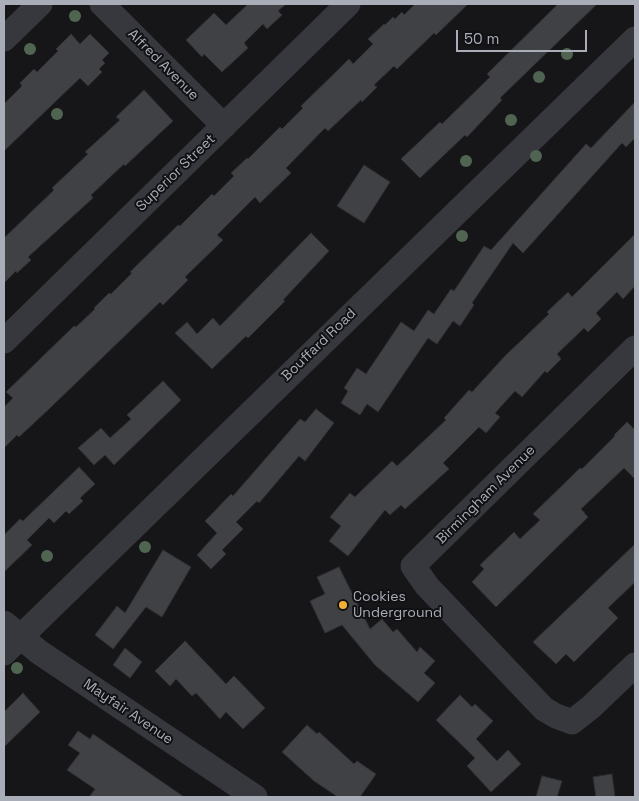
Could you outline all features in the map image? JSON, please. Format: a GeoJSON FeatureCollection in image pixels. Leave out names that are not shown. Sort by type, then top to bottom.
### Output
{"type":"FeatureCollection","features":[{"type":"Feature","properties":{"kind":"street"},"geometry":{"type":"LineString","coordinates":[[4,39],[40,4]]}},
{"type":"Feature","properties":{"kind":"street","name":"Alfred Avenue"},"geometry":{"type":"LineString","coordinates":[[102,4],[224,126]]}},
{"type":"Feature","properties":{"kind":"street","name":"Superior Street"},"geometry":{"type":"LineString","coordinates":[[4,341],[348,4]]}},
{"type":"Feature","properties":{"kind":"street","name":"Bouffard Road"},"geometry":{"type":"LineString","coordinates":[[9,638],[635,38]]}},
{"type":"Feature","properties":{"kind":"street","name":"Birmingham Avenue"},"geometry":{"type":"LineString","coordinates":[[635,348],[414,566],[427,586],[544,708],[556,716],[572,722],[591,707],[635,665]]}},
{"type":"Feature","properties":{"kind":"street","name":"Mayfair Avenue"},"geometry":{"type":"LineString","coordinates":[[9,638],[38,652],[255,797]]}},
{"type":"Feature","properties":{"kind":"building"},"geometry":{"type":"Polygon","coordinates":[[[248,4],[286,4],[278,11],[282,15],[267,29],[263,24],[244,43],[248,48],[222,72],[204,54],[202,57],[186,40],[214,13],[226,25],[248,4]]]}},
{"type":"Feature","properties":{"kind":"building"},"geometry":{"type":"Polygon","coordinates":[[[415,4],[468,4],[436,35],[434,33],[397,69],[394,66],[374,85],[377,87],[362,102],[361,100],[328,131],[325,128],[286,168],[291,173],[260,203],[255,197],[217,235],[223,240],[185,277],[188,280],[163,305],[160,302],[49,409],[19,437],[17,435],[4,448],[4,407],[13,398],[6,392],[74,326],[76,327],[95,309],[109,293],[111,294],[132,273],[130,272],[178,225],[180,226],[212,194],[214,196],[234,176],[231,173],[280,127],[282,129],[303,108],[301,106],[349,59],[353,64],[373,44],[368,39],[393,17],[395,19],[402,12],[404,15],[415,4]]]}},
{"type":"Feature","properties":{"kind":"building"},"geometry":{"type":"Polygon","coordinates":[[[558,4],[597,4],[500,98],[502,100],[467,137],[465,135],[420,178],[401,159],[440,122],[442,124],[490,77],[487,74],[558,4]]]}},
{"type":"Feature","properties":{"kind":"building"},"geometry":{"type":"Polygon","coordinates":[[[71,34],[80,44],[90,34],[109,53],[102,60],[105,63],[99,69],[102,72],[88,86],[80,78],[4,151],[4,104],[22,86],[20,83],[34,69],[37,72],[58,51],[56,49],[71,34]]]}},
{"type":"Feature","properties":{"kind":"building"},"geometry":{"type":"Polygon","coordinates":[[[144,90],[173,121],[91,195],[93,198],[28,257],[31,260],[4,283],[4,238],[54,190],[52,188],[88,154],[85,152],[120,120],[116,117],[144,90]]]}},
{"type":"Feature","properties":{"kind":"building"},"geometry":{"type":"Polygon","coordinates":[[[635,102],[635,138],[626,147],[622,143],[523,253],[513,243],[472,303],[474,305],[460,326],[453,321],[437,344],[428,338],[378,412],[367,404],[360,415],[341,403],[348,391],[344,388],[357,368],[366,374],[401,322],[414,331],[428,310],[434,314],[451,289],[454,291],[484,246],[491,250],[586,144],[591,148],[635,102]]]}},
{"type":"Feature","properties":{"kind":"building"},"geometry":{"type":"Polygon","coordinates":[[[364,165],[390,182],[364,223],[337,206],[364,165]]]}},
{"type":"Feature","properties":{"kind":"building"},"geometry":{"type":"Polygon","coordinates":[[[311,233],[329,251],[283,300],[285,301],[248,338],[246,336],[212,369],[175,333],[187,322],[197,334],[213,318],[220,326],[311,233]]]}},
{"type":"Feature","properties":{"kind":"building"},"geometry":{"type":"Polygon","coordinates":[[[635,234],[635,286],[623,299],[617,292],[596,313],[601,319],[588,332],[584,328],[557,354],[561,359],[547,373],[545,371],[522,397],[515,391],[495,413],[500,417],[486,433],[479,427],[443,463],[449,469],[405,509],[401,505],[390,515],[385,510],[348,556],[329,541],[341,526],[330,517],[350,493],[355,497],[392,461],[397,466],[446,420],[444,418],[469,390],[472,392],[505,356],[549,314],[547,312],[568,292],[572,297],[635,234]]]}},
{"type":"Feature","properties":{"kind":"building"},"geometry":{"type":"Polygon","coordinates":[[[163,381],[181,400],[114,465],[105,455],[94,465],[78,448],[101,428],[110,438],[131,419],[127,415],[163,381]]]}},
{"type":"Feature","properties":{"kind":"building"},"geometry":{"type":"Polygon","coordinates":[[[316,409],[334,423],[305,461],[299,456],[259,503],[257,501],[236,522],[243,529],[222,550],[226,554],[211,569],[197,555],[217,533],[205,521],[231,494],[233,496],[300,419],[305,422],[316,409]]]}},
{"type":"Feature","properties":{"kind":"building"},"geometry":{"type":"Polygon","coordinates":[[[627,422],[635,430],[635,479],[624,468],[581,509],[588,517],[496,607],[472,582],[484,569],[480,565],[514,532],[520,539],[540,520],[533,514],[580,468],[582,469],[627,422]]]}},
{"type":"Feature","properties":{"kind":"building"},"geometry":{"type":"Polygon","coordinates":[[[79,467],[95,484],[80,498],[83,501],[69,514],[66,511],[54,523],[49,518],[27,540],[32,545],[4,572],[4,535],[20,519],[23,521],[79,467]]]}},
{"type":"Feature","properties":{"kind":"building"},"geometry":{"type":"Polygon","coordinates":[[[635,544],[635,582],[608,608],[618,618],[574,662],[566,654],[556,664],[533,642],[635,544]]]}},
{"type":"Feature","properties":{"kind":"building"},"geometry":{"type":"Polygon","coordinates":[[[163,550],[191,567],[162,617],[146,607],[113,649],[95,635],[117,606],[125,613],[163,550]]]}},
{"type":"Feature","properties":{"kind":"building"},"geometry":{"type":"Polygon","coordinates":[[[339,567],[370,629],[382,619],[393,632],[397,629],[417,652],[420,647],[435,661],[424,673],[435,683],[418,702],[375,665],[342,625],[325,633],[310,601],[325,594],[317,577],[339,567]]]}},
{"type":"Feature","properties":{"kind":"building"},"geometry":{"type":"Polygon","coordinates":[[[185,641],[226,684],[234,676],[265,708],[243,729],[226,712],[220,719],[196,693],[192,696],[176,679],[170,686],[155,671],[185,641]]]}},
{"type":"Feature","properties":{"kind":"building"},"geometry":{"type":"Polygon","coordinates":[[[125,648],[142,662],[130,678],[113,665],[125,648]]]}},
{"type":"Feature","properties":{"kind":"building"},"geometry":{"type":"Polygon","coordinates":[[[23,693],[40,712],[4,747],[4,712],[23,693]]]}},
{"type":"Feature","properties":{"kind":"building"},"geometry":{"type":"Polygon","coordinates":[[[460,695],[472,707],[475,704],[493,721],[476,739],[497,761],[508,750],[521,764],[491,792],[467,766],[475,758],[436,720],[460,695]]]}},
{"type":"Feature","properties":{"kind":"building"},"geometry":{"type":"Polygon","coordinates":[[[307,725],[317,734],[319,732],[354,764],[357,761],[376,774],[360,797],[338,797],[314,781],[282,752],[307,725]]]}},
{"type":"Feature","properties":{"kind":"building"},"geometry":{"type":"Polygon","coordinates":[[[78,731],[90,739],[93,734],[184,797],[89,797],[95,789],[67,770],[80,753],[68,745],[78,731]]]}},
{"type":"Feature","properties":{"kind":"building"},"geometry":{"type":"Polygon","coordinates":[[[612,774],[615,797],[596,797],[593,777],[612,774]]]}},
{"type":"Feature","properties":{"kind":"building"},"geometry":{"type":"Polygon","coordinates":[[[542,776],[562,781],[557,797],[536,797],[542,776]]]}},
{"type":"Feature","properties":{"kind":"place","name":"Cookies Underground"},"geometry":{"type":"Point","coordinates":[343,605]}}]}
